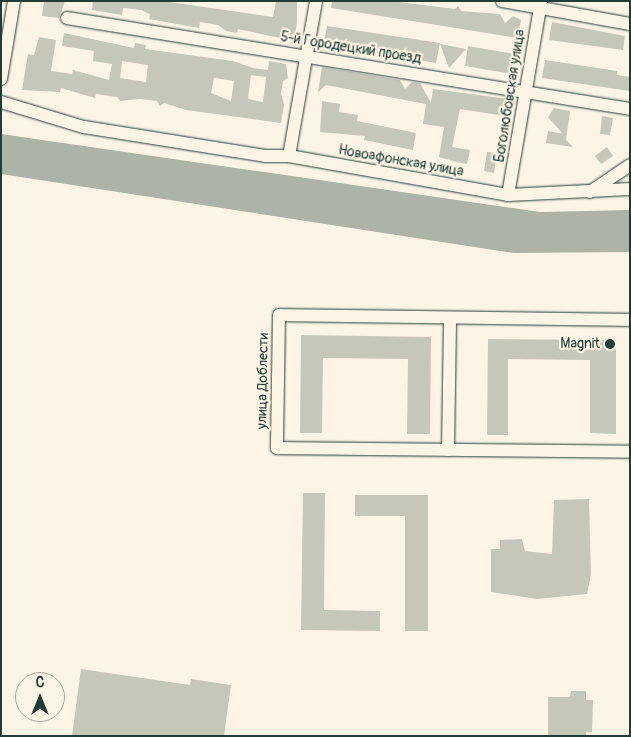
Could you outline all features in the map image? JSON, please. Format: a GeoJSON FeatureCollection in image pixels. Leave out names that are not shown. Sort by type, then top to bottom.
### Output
{"type":"FeatureCollection","features":[{"type":"Feature","properties":{"kind":"street"},"geometry":{"type":"LineString","coordinates":[[1,79],[14,1]]}},
{"type":"Feature","properties":{"kind":"street"},"geometry":{"type":"LineString","coordinates":[[289,156],[316,1]]}},
{"type":"Feature","properties":{"kind":"street"},"geometry":{"type":"LineString","coordinates":[[502,1],[540,4],[630,24]]}},
{"type":"Feature","properties":{"kind":"street","name":"Боголюбовская улица"},"geometry":{"type":"LineString","coordinates":[[508,195],[540,4]]}},
{"type":"Feature","properties":{"kind":"street","name":"5-й Городецкий проезд"},"geometry":{"type":"LineString","coordinates":[[68,18],[306,55],[630,109]]}},
{"type":"Feature","properties":{"kind":"street","name":"Новоафонская улица"},"geometry":{"type":"LineString","coordinates":[[1,102],[84,127],[265,156],[289,156],[508,195],[630,189]]}},
{"type":"Feature","properties":{"kind":"street"},"geometry":{"type":"LineString","coordinates":[[590,192],[630,166]]}},
{"type":"Feature","properties":{"kind":"street","name":"улица Доблести"},"geometry":{"type":"LineString","coordinates":[[448,450],[277,448],[279,315],[450,318]]}},
{"type":"Feature","properties":{"kind":"street"},"geometry":{"type":"LineString","coordinates":[[630,320],[450,318],[448,450],[630,452]]}},
{"type":"Feature","properties":{"kind":"shaded area"},"geometry":{"type":"Polygon","coordinates":[[[1,134],[540,212],[630,210],[630,252],[514,253],[1,174],[1,134]]]}},
{"type":"Feature","properties":{"kind":"building"},"geometry":{"type":"Polygon","coordinates":[[[44,1],[65,1],[59,18],[42,16],[44,1]]]}},
{"type":"Feature","properties":{"kind":"building"},"geometry":{"type":"Polygon","coordinates":[[[93,1],[162,1],[273,17],[276,1],[297,1],[297,23],[294,41],[238,29],[237,33],[226,31],[218,25],[200,22],[199,28],[149,19],[150,14],[141,10],[123,8],[122,15],[92,10],[93,1]]]}},
{"type":"Feature","properties":{"kind":"building"},"geometry":{"type":"Polygon","coordinates":[[[332,1],[391,1],[455,9],[458,6],[461,11],[500,14],[505,23],[513,16],[521,20],[518,38],[331,8],[332,1]]]}},
{"type":"Feature","properties":{"kind":"building"},"geometry":{"type":"Polygon","coordinates":[[[552,22],[625,36],[623,50],[549,40],[552,22]]]}},
{"type":"Feature","properties":{"kind":"building"},"geometry":{"type":"Polygon","coordinates":[[[327,26],[440,43],[436,63],[370,52],[372,41],[358,52],[324,43],[327,26]]]}},
{"type":"Feature","properties":{"kind":"building"},"geometry":{"type":"Polygon","coordinates":[[[64,33],[134,48],[135,43],[146,45],[145,49],[233,61],[253,68],[268,70],[269,61],[286,64],[288,78],[283,81],[281,93],[284,105],[281,123],[186,110],[164,103],[160,106],[157,101],[140,99],[120,101],[117,97],[96,94],[95,98],[61,88],[60,92],[22,90],[28,54],[34,55],[39,37],[56,40],[51,71],[72,74],[73,70],[109,80],[112,64],[93,61],[94,51],[62,46],[64,33]],[[122,61],[120,78],[146,82],[148,65],[122,61]],[[251,75],[248,99],[263,102],[266,77],[251,75]],[[214,78],[211,93],[231,101],[234,81],[214,78]]]}},
{"type":"Feature","properties":{"kind":"building"},"geometry":{"type":"Polygon","coordinates":[[[440,44],[466,49],[449,68],[440,44]]]}},
{"type":"Feature","properties":{"kind":"building"},"geometry":{"type":"Polygon","coordinates":[[[468,46],[515,54],[512,74],[465,66],[468,46]]]}},
{"type":"Feature","properties":{"kind":"building"},"geometry":{"type":"Polygon","coordinates":[[[545,60],[617,71],[617,75],[630,77],[630,91],[542,78],[545,60]]]}},
{"type":"Feature","properties":{"kind":"building"},"geometry":{"type":"Polygon","coordinates":[[[322,67],[400,80],[405,89],[412,82],[420,83],[431,103],[433,89],[508,99],[505,116],[460,109],[452,147],[470,150],[467,164],[457,162],[439,157],[444,127],[423,124],[426,104],[326,85],[318,92],[322,67]]]}},
{"type":"Feature","properties":{"kind":"building"},"geometry":{"type":"Polygon","coordinates":[[[322,101],[340,104],[339,112],[358,115],[357,121],[416,133],[413,150],[364,140],[365,136],[320,132],[322,101]]]}},
{"type":"Feature","properties":{"kind":"building"},"geometry":{"type":"Polygon","coordinates":[[[554,108],[570,111],[566,140],[573,147],[546,143],[548,131],[563,134],[548,117],[554,108]]]}},
{"type":"Feature","properties":{"kind":"building"},"geometry":{"type":"Polygon","coordinates":[[[602,116],[613,118],[610,135],[600,134],[602,116]]]}},
{"type":"Feature","properties":{"kind":"building"},"geometry":{"type":"Polygon","coordinates":[[[607,147],[613,156],[601,164],[595,156],[607,147]]]}},
{"type":"Feature","properties":{"kind":"building"},"geometry":{"type":"Polygon","coordinates":[[[487,152],[497,153],[494,173],[484,171],[487,152]]]}},
{"type":"Feature","properties":{"kind":"building"},"geometry":{"type":"Polygon","coordinates":[[[301,335],[431,337],[430,434],[407,434],[408,359],[323,358],[322,433],[300,433],[301,335]]]}},
{"type":"Feature","properties":{"kind":"building"},"geometry":{"type":"Polygon","coordinates":[[[488,339],[616,340],[616,434],[590,433],[590,360],[508,359],[508,435],[487,435],[488,339]]]}},
{"type":"Feature","properties":{"kind":"building"},"geometry":{"type":"Polygon","coordinates":[[[303,493],[325,493],[324,610],[380,611],[380,631],[301,630],[303,493]]]}},
{"type":"Feature","properties":{"kind":"building"},"geometry":{"type":"Polygon","coordinates":[[[355,495],[428,495],[428,631],[405,631],[405,516],[355,516],[355,495]]]}},
{"type":"Feature","properties":{"kind":"building"},"geometry":{"type":"Polygon","coordinates":[[[589,499],[591,574],[587,594],[537,599],[491,592],[491,549],[500,549],[500,540],[522,539],[525,551],[552,554],[554,500],[589,499]]]}},
{"type":"Feature","properties":{"kind":"building"},"geometry":{"type":"Polygon","coordinates":[[[81,669],[190,685],[191,679],[231,685],[224,736],[72,736],[81,669]]]}},
{"type":"Feature","properties":{"kind":"building"},"geometry":{"type":"Polygon","coordinates":[[[571,691],[586,691],[586,700],[593,700],[592,732],[586,732],[586,736],[548,736],[548,697],[570,697],[571,691]]]}},
{"type":"Feature","properties":{"kind":"place","name":"Magnit"},"geometry":{"type":"Point","coordinates":[610,344]}}]}
